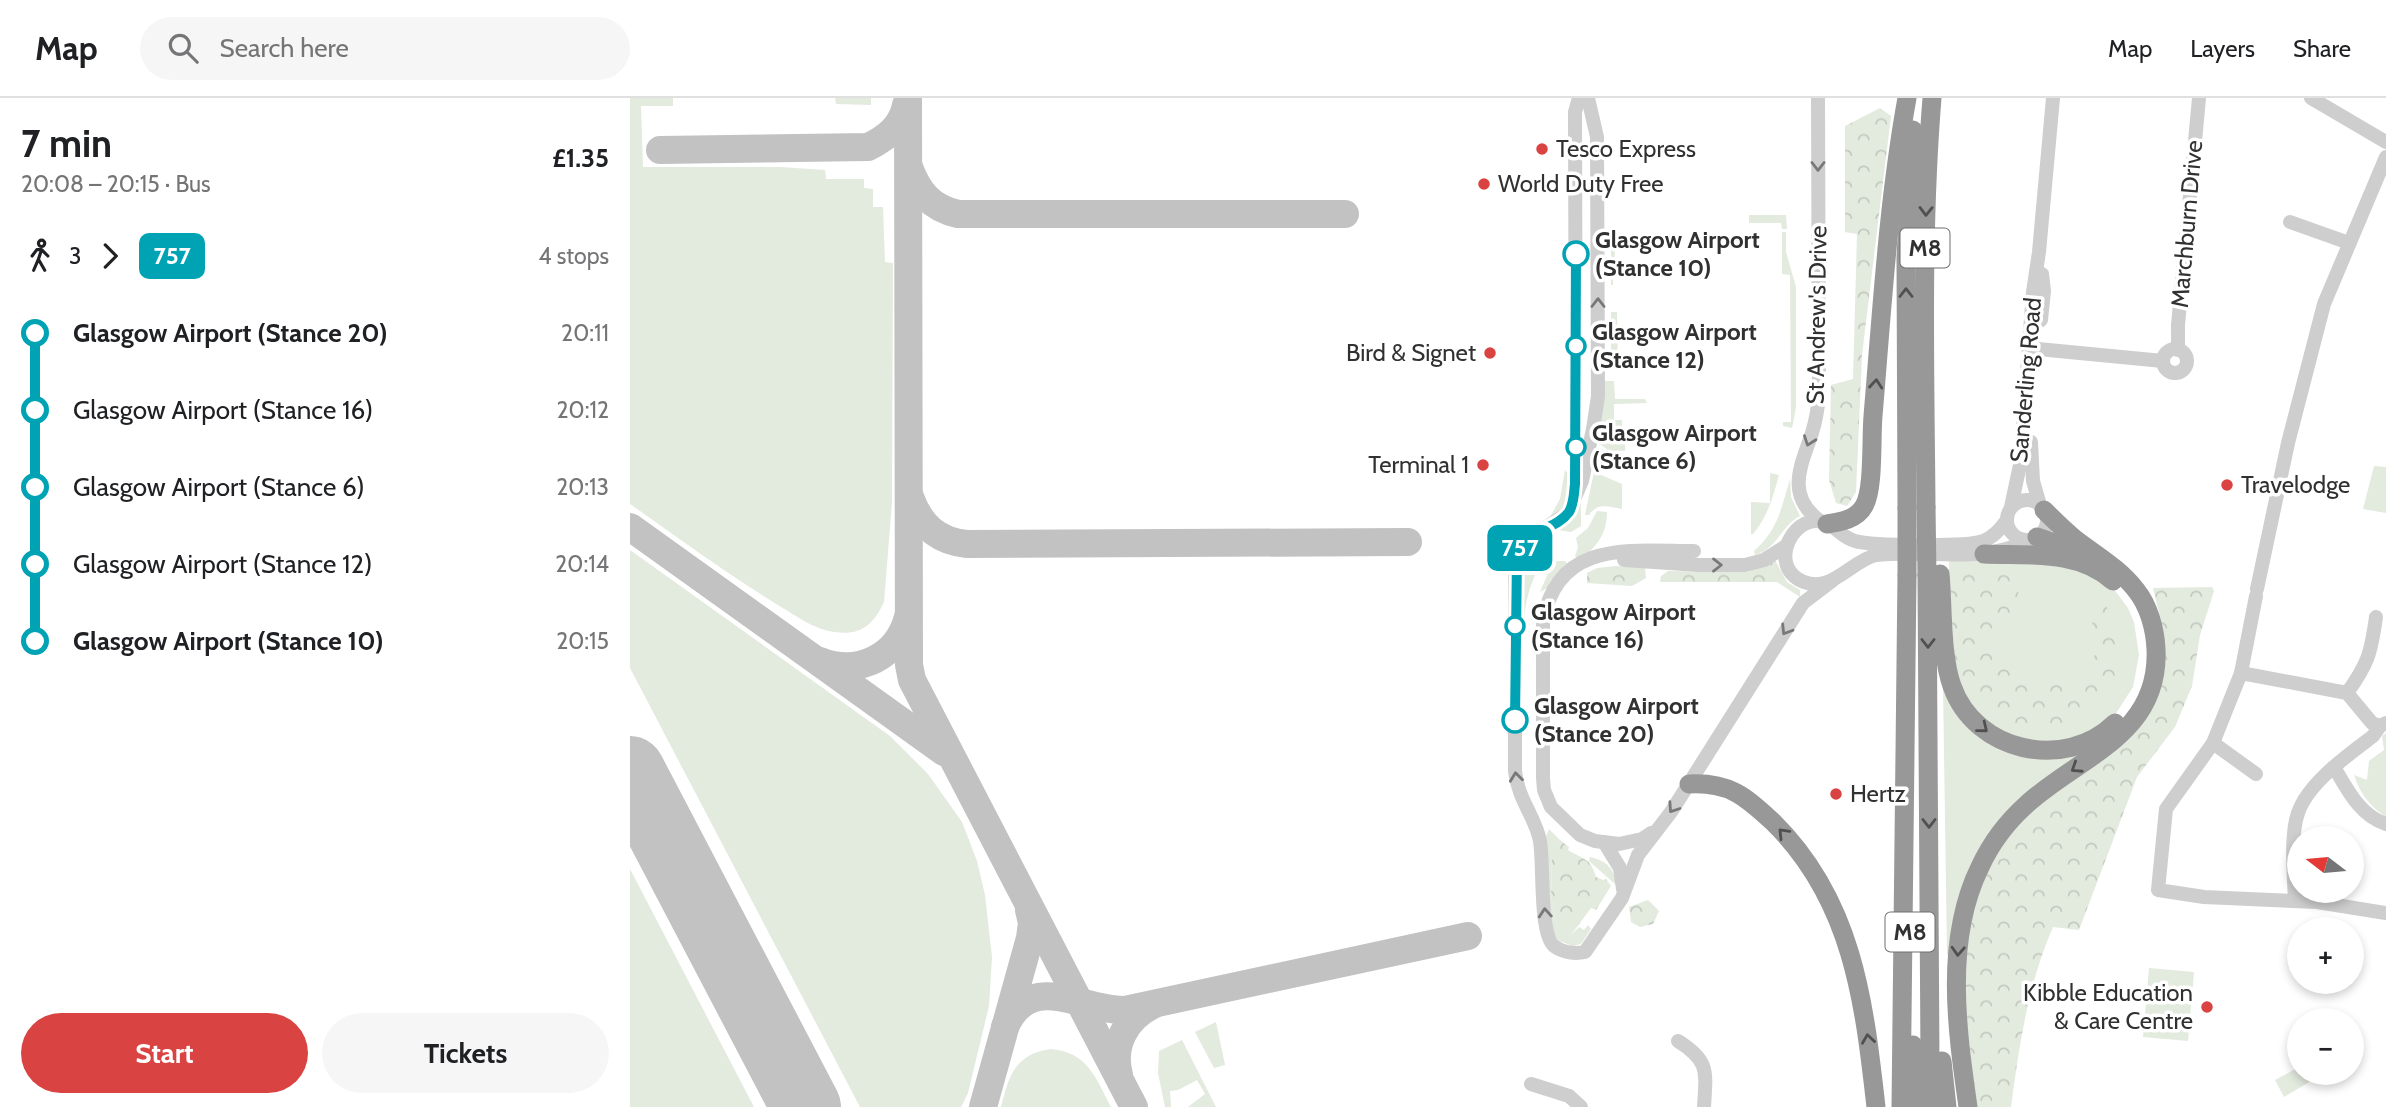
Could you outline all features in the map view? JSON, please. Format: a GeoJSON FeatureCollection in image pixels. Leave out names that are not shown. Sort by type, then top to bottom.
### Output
{"type":"FeatureCollection","features":[{"type":"Feature","properties":{"kind":"highway"},"geometry":{"type":"LineString","coordinates":[[1824,523],[1855,516],[1864,508],[1868,496],[1872,416],[1913,142],[1907,98]]}},
{"type":"Feature","properties":{"kind":"highway","name":"M8"},"geometry":{"type":"LineString","coordinates":[[1916,98],[1906,257],[1923,507]]}},
{"type":"Feature","properties":{"kind":"highway","name":"M8"},"geometry":{"type":"LineString","coordinates":[[1901,1107],[1907,575],[1923,507],[1924,354],[1913,142],[1932,98]]}},
{"type":"Feature","properties":{"kind":"highway"},"geometry":{"type":"LineString","coordinates":[[1923,507],[1951,684],[1963,708],[1994,737],[2023,749],[2050,751],[2079,745],[2106,731],[2122,716],[2131,702],[2142,674],[2144,646],[2140,622],[2122,591],[2101,570],[2067,548],[2033,539]]}},
{"type":"Feature","properties":{"kind":"highway"},"geometry":{"type":"LineString","coordinates":[[1968,1107],[1959,1030],[1958,960],[1963,915],[1972,883],[1990,849],[2015,816],[2042,792],[2110,744],[2130,725],[2149,692],[2157,659],[2152,622],[2138,592],[2115,566],[2074,538],[2042,508]]}},
{"type":"Feature","properties":{"kind":"highway"},"geometry":{"type":"LineString","coordinates":[[1984,554],[2058,556],[2101,570]]}},
{"type":"Feature","properties":{"kind":"highway","name":"M8"},"geometry":{"type":"LineString","coordinates":[[1933,1107],[1930,1062],[1929,889],[1934,574]]}},
{"type":"Feature","properties":{"kind":"highway","name":"M8"},"geometry":{"type":"LineString","coordinates":[[1906,757],[1916,1107]]}},
{"type":"Feature","properties":{"kind":"highway"},"geometry":{"type":"LineString","coordinates":[[1689,784],[1716,784],[1742,796],[1798,849],[1822,884],[1834,908],[1852,958],[1866,1022],[1876,1107]]}},
{"type":"Feature","properties":{"kind":"highway","name":"M8"},"geometry":{"type":"LineString","coordinates":[[1929,889],[1941,1060],[1947,1107]]}},
{"type":"Feature","properties":{"kind":"street"},"geometry":{"type":"LineString","coordinates":[[1572,504],[1576,461],[1575,112],[1579,98]]}},
{"type":"Feature","properties":{"kind":"street"},"geometry":{"type":"LineString","coordinates":[[1547,616],[1566,584],[1578,572],[1600,561],[1619,559],[1699,565],[1745,565],[1764,560],[1786,546],[1792,534],[1801,526],[1824,523],[1847,539],[1861,543],[1975,543],[1997,533],[2009,514],[2022,501],[2028,500],[2042,508],[2047,522],[2045,528],[2033,539],[2005,550],[1984,554],[1876,555],[1862,559],[1803,603],[1671,812],[1638,855],[1622,898],[1586,952],[1564,951],[1553,946],[1546,931],[1540,841],[1519,793],[1515,771],[1517,555],[1525,541],[1568,513],[1582,481],[1598,396],[1597,138],[1588,98]]}},
{"type":"Feature","properties":{"kind":"street","name":"St Andrew's Drive"},"geometry":{"type":"LineString","coordinates":[[1818,98],[1819,395],[1815,422],[1798,472],[1798,482],[1803,502],[1824,523]]}},
{"type":"Feature","properties":{"kind":"street","name":"Sanderling Road"},"geometry":{"type":"LineString","coordinates":[[2009,514],[2020,465],[2053,98]]}},
{"type":"Feature","properties":{"kind":"street","name":"Marchburn Drive"},"geometry":{"type":"LineString","coordinates":[[2038,349],[2163,361],[2170,372],[2182,371],[2187,361],[2184,354],[2178,350],[2178,326],[2199,98]]}},
{"type":"Feature","properties":{"kind":"street"},"geometry":{"type":"LineString","coordinates":[[2311,98],[2386,142]]}},
{"type":"Feature","properties":{"kind":"street"},"geometry":{"type":"LineString","coordinates":[[2287,900],[2204,897],[2158,890],[2166,809],[2213,743],[2241,673],[2288,443],[2324,304],[2386,157]]}},
{"type":"Feature","properties":{"kind":"street"},"geometry":{"type":"LineString","coordinates":[[2290,222],[2349,243]]}},
{"type":"Feature","properties":{"kind":"street","name":"Sanderling Road"},"geometry":{"type":"LineString","coordinates":[[2039,252],[2044,291],[2031,452],[2033,481],[2042,508]]}},
{"type":"Feature","properties":{"kind":"street"},"geometry":{"type":"LineString","coordinates":[[2163,361],[2169,351],[2178,350]]}},
{"type":"Feature","properties":{"kind":"street"},"geometry":{"type":"LineString","coordinates":[[2009,514],[2011,533],[2022,540],[2033,539]]}},
{"type":"Feature","properties":{"kind":"street"},"geometry":{"type":"LineString","coordinates":[[1786,546],[1788,567],[1798,579],[1815,584],[1832,581]]}},
{"type":"Feature","properties":{"kind":"street"},"geometry":{"type":"LineString","coordinates":[[1655,830],[1632,841],[1604,842],[1580,835],[1557,813],[1550,777],[1548,599],[1557,583],[1574,566],[1611,551],[1694,551]]}},
{"type":"Feature","properties":{"kind":"street"},"geometry":{"type":"LineString","coordinates":[[2347,693],[2365,668],[2372,649],[2376,617]]}},
{"type":"Feature","properties":{"kind":"street"},"geometry":{"type":"LineString","coordinates":[[2241,673],[2347,693],[2372,723],[2383,725]]}},
{"type":"Feature","properties":{"kind":"street"},"geometry":{"type":"LineString","coordinates":[[2297,826],[2298,813],[2316,784],[2383,725]]}},
{"type":"Feature","properties":{"kind":"street"},"geometry":{"type":"LineString","coordinates":[[2213,743],[2256,774]]}},
{"type":"Feature","properties":{"kind":"street"},"geometry":{"type":"LineString","coordinates":[[2334,767],[2358,805],[2375,821],[2386,824]]}},
{"type":"Feature","properties":{"kind":"street"},"geometry":{"type":"LineString","coordinates":[[1604,842],[1620,868],[1623,880],[1622,898]]}},
{"type":"Feature","properties":{"kind":"street"},"geometry":{"type":"LineString","coordinates":[[2316,903],[2386,913]]}},
{"type":"Feature","properties":{"kind":"street"},"geometry":{"type":"LineString","coordinates":[[1678,1041],[1697,1054],[1706,1070],[1704,1107]]}},
{"type":"Feature","properties":{"kind":"street"},"geometry":{"type":"LineString","coordinates":[[1531,1084],[1569,1096],[1581,1107]]}},
{"type":"Feature","properties":{"kind":"green space"},"geometry":{"type":"Polygon","coordinates":[[[630,98],[673,98],[673,106],[641,106],[643,167],[780,167],[825,170],[826,179],[864,179],[864,188],[873,189],[873,207],[883,207],[885,262],[893,263],[892,502],[884,602],[870,623],[859,630],[834,632],[806,622],[742,582],[630,504],[630,98]]]}},
{"type":"Feature","properties":{"kind":"green space"},"geometry":{"type":"Polygon","coordinates":[[[835,98],[871,98],[871,105],[836,104],[835,98]]]}},
{"type":"Feature","properties":{"kind":"green space"},"geometry":{"type":"Polygon","coordinates":[[[1880,108],[1891,116],[1862,355],[1856,492],[1847,506],[1836,503],[1829,480],[1831,385],[1853,379],[1857,234],[1845,232],[1845,126],[1880,108]]]}},
{"type":"Feature","properties":{"kind":"green space"},"geometry":{"type":"Polygon","coordinates":[[[1749,215],[1786,215],[1787,229],[1782,229],[1781,223],[1749,223],[1749,215]]]}},
{"type":"Feature","properties":{"kind":"green space"},"geometry":{"type":"Polygon","coordinates":[[[1611,232],[1616,232],[1613,285],[1611,285],[1611,232]]]}},
{"type":"Feature","properties":{"kind":"green space"},"geometry":{"type":"Polygon","coordinates":[[[1782,232],[1786,232],[1786,252],[1796,287],[1796,408],[1792,428],[1783,426],[1783,422],[1791,422],[1790,275],[1782,274],[1782,232]]]}},
{"type":"Feature","properties":{"kind":"green space"},"geometry":{"type":"Polygon","coordinates":[[[1611,312],[1617,312],[1618,366],[1611,366],[1611,312]]]}},
{"type":"Feature","properties":{"kind":"green space"},"geometry":{"type":"Polygon","coordinates":[[[1601,381],[1614,381],[1615,399],[1645,399],[1647,403],[1614,404],[1614,420],[1622,420],[1625,451],[1610,451],[1596,442],[1601,381]]]}},
{"type":"Feature","properties":{"kind":"green space"},"geometry":{"type":"Polygon","coordinates":[[[2374,466],[2386,467],[2386,513],[2363,509],[2374,466]]]}},
{"type":"Feature","properties":{"kind":"green space"},"geometry":{"type":"Polygon","coordinates":[[[1565,470],[1569,475],[1567,500],[1561,510],[1550,517],[1560,499],[1565,470]]]}},
{"type":"Feature","properties":{"kind":"green space"},"geometry":{"type":"Polygon","coordinates":[[[1594,472],[1622,484],[1622,509],[1600,507],[1585,515],[1594,472]]]}},
{"type":"Feature","properties":{"kind":"green space"},"geometry":{"type":"Polygon","coordinates":[[[1770,473],[1779,475],[1775,491],[1763,520],[1751,534],[1751,502],[1770,503],[1770,473]]]}},
{"type":"Feature","properties":{"kind":"green space"},"geometry":{"type":"Polygon","coordinates":[[[1790,479],[1791,497],[1800,516],[1788,525],[1769,548],[1755,555],[1754,551],[1778,518],[1790,479]]]}},
{"type":"Feature","properties":{"kind":"green space"},"geometry":{"type":"Polygon","coordinates":[[[1581,503],[1581,526],[1571,532],[1558,530],[1556,527],[1574,515],[1581,503]]]}},
{"type":"Feature","properties":{"kind":"green space"},"geometry":{"type":"Polygon","coordinates":[[[1597,511],[1607,512],[1603,534],[1595,546],[1578,560],[1575,556],[1578,547],[1576,538],[1588,528],[1597,511]]]}},
{"type":"Feature","properties":{"kind":"green space"},"geometry":{"type":"Polygon","coordinates":[[[630,550],[890,736],[928,774],[962,822],[977,861],[985,895],[992,957],[989,1006],[968,1093],[961,1107],[860,1107],[630,668],[630,550]]]}},
{"type":"Feature","properties":{"kind":"green space"},"geometry":{"type":"Polygon","coordinates":[[[1548,551],[1532,584],[1524,620],[1521,620],[1521,568],[1524,554],[1536,555],[1548,551]]]}},
{"type":"Feature","properties":{"kind":"green space"},"geometry":{"type":"Polygon","coordinates":[[[1949,559],[2061,560],[2113,588],[2128,608],[2134,622],[2139,655],[2133,687],[2115,715],[2101,728],[2060,745],[2004,736],[1968,704],[1949,582],[1949,559]]]}},
{"type":"Feature","properties":{"kind":"green space"},"geometry":{"type":"Polygon","coordinates":[[[1775,560],[1787,582],[1800,590],[1800,597],[1777,582],[1660,582],[1661,576],[1668,571],[1748,572],[1775,560]]]}},
{"type":"Feature","properties":{"kind":"green space"},"geometry":{"type":"Polygon","coordinates":[[[1557,561],[1565,561],[1568,565],[1549,587],[1540,592],[1549,571],[1557,561]]]}},
{"type":"Feature","properties":{"kind":"green space"},"geometry":{"type":"Polygon","coordinates":[[[1597,568],[1645,568],[1646,578],[1632,586],[1587,583],[1587,573],[1597,568]]]}},
{"type":"Feature","properties":{"kind":"green space"},"geometry":{"type":"Polygon","coordinates":[[[1964,574],[2004,575],[2017,582],[2019,599],[1996,642],[2003,662],[2013,672],[2025,678],[2046,678],[2064,683],[2080,675],[2097,649],[2089,606],[2094,598],[2103,603],[2113,621],[2119,648],[2117,675],[2107,697],[2086,713],[2071,720],[2031,731],[1998,722],[1972,701],[1955,675],[1949,582],[1964,574]]]}},
{"type":"Feature","properties":{"kind":"green space"},"geometry":{"type":"Polygon","coordinates":[[[2212,587],[2214,591],[2200,635],[2192,686],[2175,727],[2137,777],[2079,930],[2053,927],[2044,949],[2026,1015],[2011,1107],[1976,1107],[1963,985],[1966,933],[1983,882],[2000,847],[2037,801],[2106,756],[2146,718],[2157,690],[2161,621],[2153,588],[2212,587]]]}},
{"type":"Feature","properties":{"kind":"green space"},"geometry":{"type":"Polygon","coordinates":[[[1943,682],[1975,731],[2086,749],[1951,955],[1947,955],[1943,682]]]}},
{"type":"Feature","properties":{"kind":"green space"},"geometry":{"type":"Polygon","coordinates":[[[2386,733],[2386,817],[2366,799],[2354,775],[2367,780],[2369,761],[2384,750],[2382,736],[2386,733]]]}},
{"type":"Feature","properties":{"kind":"green space"},"geometry":{"type":"Polygon","coordinates":[[[1549,829],[1560,840],[1552,850],[1551,899],[1557,925],[1571,935],[1579,927],[1584,930],[1588,925],[1591,929],[1581,944],[1573,946],[1559,941],[1552,931],[1545,839],[1549,829]]]}},
{"type":"Feature","properties":{"kind":"green space"},"geometry":{"type":"Polygon","coordinates":[[[1560,840],[1569,847],[1568,850],[1589,863],[1596,877],[1606,879],[1611,886],[1596,910],[1591,908],[1571,935],[1564,936],[1557,925],[1551,899],[1552,849],[1560,840]]]}},
{"type":"Feature","properties":{"kind":"green space"},"geometry":{"type":"Polygon","coordinates":[[[1590,857],[1609,866],[1616,885],[1589,861],[1590,857]]]}},
{"type":"Feature","properties":{"kind":"green space"},"geometry":{"type":"Polygon","coordinates":[[[630,869],[754,1107],[630,1107],[630,869]]]}},
{"type":"Feature","properties":{"kind":"green space"},"geometry":{"type":"Polygon","coordinates":[[[1648,900],[1659,911],[1653,924],[1640,927],[1631,922],[1629,907],[1648,900]]]}},
{"type":"Feature","properties":{"kind":"green space"},"geometry":{"type":"Polygon","coordinates":[[[2149,968],[2194,972],[2188,1041],[2143,1037],[2149,968]]]}},
{"type":"Feature","properties":{"kind":"green space"},"geometry":{"type":"Polygon","coordinates":[[[1216,1022],[1225,1065],[1214,1068],[1195,1032],[1216,1022]]]}},
{"type":"Feature","properties":{"kind":"green space"},"geometry":{"type":"Polygon","coordinates":[[[1182,1040],[1216,1107],[1188,1107],[1205,1094],[1197,1080],[1170,1091],[1171,1107],[1165,1107],[1158,1073],[1159,1051],[1182,1040]]]}},
{"type":"Feature","properties":{"kind":"green space"},"geometry":{"type":"Polygon","coordinates":[[[1050,1049],[1063,1051],[1082,1061],[1095,1076],[1111,1107],[1001,1107],[1015,1069],[1028,1056],[1050,1049]]]}},
{"type":"Feature","properties":{"kind":"green space"},"geometry":{"type":"Polygon","coordinates":[[[2287,1074],[2287,1085],[2304,1085],[2284,1097],[2275,1080],[2287,1074]]]}},
{"type":"Feature","properties":{"kind":"taxiway"},"geometry":{"type":"LineString","coordinates":[[908,98],[909,665],[912,680],[1134,1107]]}},
{"type":"Feature","properties":{"kind":"taxiway"},"geometry":{"type":"LineString","coordinates":[[660,150],[868,147],[893,130],[906,105]]}},
{"type":"Feature","properties":{"kind":"taxiway"},"geometry":{"type":"LineString","coordinates":[[909,167],[927,198],[940,208],[958,214],[1345,214]]}},
{"type":"Feature","properties":{"kind":"taxiway"},"geometry":{"type":"LineString","coordinates":[[910,497],[919,516],[931,530],[947,539],[967,544],[1408,542]]}},
{"type":"Feature","properties":{"kind":"taxiway"},"geometry":{"type":"LineString","coordinates":[[630,527],[944,752]]}},
{"type":"Feature","properties":{"kind":"taxiway"},"geometry":{"type":"LineString","coordinates":[[820,661],[848,666],[874,660],[895,643],[908,617]]}},
{"type":"Feature","properties":{"kind":"taxiway"},"geometry":{"type":"LineString","coordinates":[[983,1107],[1030,938],[1032,923],[1029,910]]}},
{"type":"Feature","properties":{"kind":"taxiway"},"geometry":{"type":"LineString","coordinates":[[1005,1027],[1016,1010],[1028,1000],[1043,996],[1125,1010],[1468,936]]}},
{"type":"Feature","properties":{"kind":"taxiway"},"geometry":{"type":"LineString","coordinates":[[1119,1075],[1117,1053],[1123,1034],[1135,1017],[1153,1005]]}},
{"type":"Feature","properties":{"kind":"runway"},"geometry":{"type":"LineString","coordinates":[[630,771],[806,1107]]}},
{"type":"Feature","properties":{"kind":"bus line","name":"757"},"geometry":{"type":"LineString","coordinates":[[1515,720],[1517,555],[1525,541],[1533,534],[1568,513],[1575,484],[1576,254]]}},
{"type":"Feature","properties":{"kind":"place","name":"Tesco Express"},"geometry":{"type":"Point","coordinates":[1542,149]}},
{"type":"Feature","properties":{"kind":"place","name":"World Duty Free"},"geometry":{"type":"Point","coordinates":[1484,184]}},
{"type":"Feature","properties":{"kind":"place","name":"Glasgow Airport (Stance 10)"},"geometry":{"type":"Point","coordinates":[1576,254]}},
{"type":"Feature","properties":{"kind":"place","name":"Glasgow Airport (Stance 12)"},"geometry":{"type":"Point","coordinates":[1576,346]}},
{"type":"Feature","properties":{"kind":"place","name":"Bird & Signet"},"geometry":{"type":"Point","coordinates":[1490,353]}},
{"type":"Feature","properties":{"kind":"place","name":"Glasgow Airport (Stance 6)"},"geometry":{"type":"Point","coordinates":[1576,447]}},
{"type":"Feature","properties":{"kind":"place","name":"Terminal 1"},"geometry":{"type":"Point","coordinates":[1483,465]}},
{"type":"Feature","properties":{"kind":"place","name":"Travelodge"},"geometry":{"type":"Point","coordinates":[2227,485]}},
{"type":"Feature","properties":{"kind":"place","name":"Glasgow Airport (Stance 16)"},"geometry":{"type":"Point","coordinates":[1515,626]}},
{"type":"Feature","properties":{"kind":"place","name":"Glasgow Airport (Stance 20)"},"geometry":{"type":"Point","coordinates":[1515,720]}},
{"type":"Feature","properties":{"kind":"place","name":"Hertz"},"geometry":{"type":"Point","coordinates":[1836,794]}},
{"type":"Feature","properties":{"kind":"place","name":"Kibble Education & Care Centre"},"geometry":{"type":"Point","coordinates":[2207,1007]}}]}
